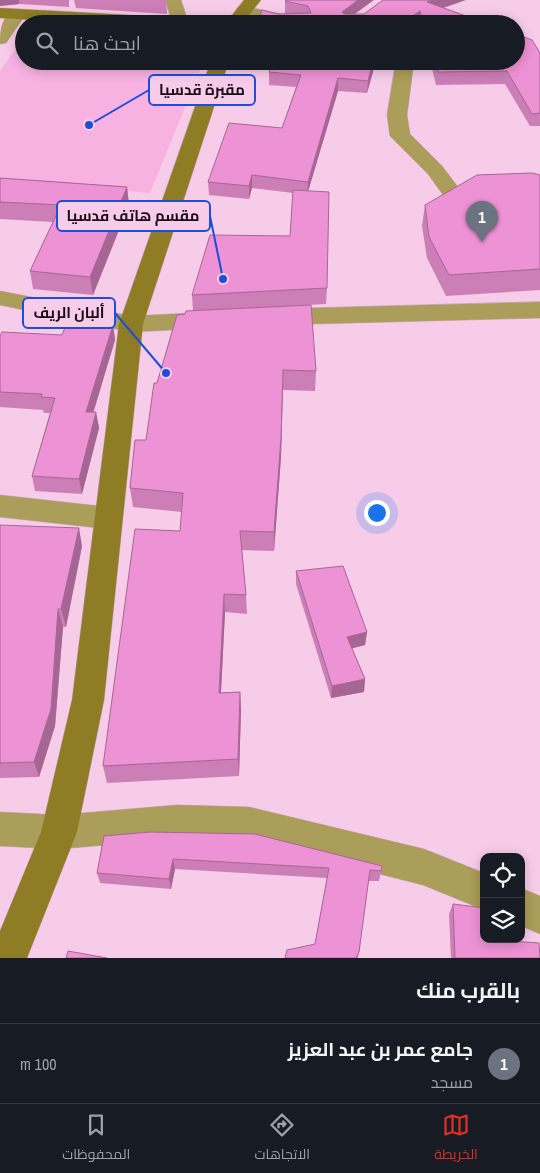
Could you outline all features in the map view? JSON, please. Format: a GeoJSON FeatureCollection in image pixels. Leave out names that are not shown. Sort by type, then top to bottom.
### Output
{"type":"FeatureCollection","features":[{"type":"Feature","properties":{"kind":"main road"},"geometry":{"type":"LineString","coordinates":[[0,13],[38,15]]}},
{"type":"Feature","properties":{"kind":"main road"},"geometry":{"type":"LineString","coordinates":[[8,958],[59,832],[88,700],[101,602],[108,518],[131,324],[217,70]]}},
{"type":"Feature","properties":{"kind":"street"},"geometry":{"type":"LineString","coordinates":[[173,0],[178,15]]}},
{"type":"Feature","properties":{"kind":"street"},"geometry":{"type":"LineString","coordinates":[[244,12],[258,15]]}},
{"type":"Feature","properties":{"kind":"street"},"geometry":{"type":"LineString","coordinates":[[0,39],[15,18]]}},
{"type":"Feature","properties":{"kind":"street"},"geometry":{"type":"LineString","coordinates":[[404,70],[397,115],[400,136],[435,170],[454,195]]}},
{"type":"Feature","properties":{"kind":"street"},"geometry":{"type":"LineString","coordinates":[[0,298],[131,324],[320,314],[540,310]]}},
{"type":"Feature","properties":{"kind":"street"},"geometry":{"type":"LineString","coordinates":[[0,506],[108,518]]}},
{"type":"Feature","properties":{"kind":"street"},"geometry":{"type":"LineString","coordinates":[[0,829],[59,832],[177,822],[249,824],[424,867],[480,890]]}},
{"type":"Feature","properties":{"kind":"street"},"geometry":{"type":"LineString","coordinates":[[525,909],[540,915]]}},
{"type":"Feature","properties":{"kind":"shaded area"},"geometry":{"type":"Polygon","coordinates":[[[15,50],[15,70],[200,70],[150,193],[0,180],[0,71],[15,50]]]}},
{"type":"Feature","properties":{"kind":"building"},"geometry":{"type":"Polygon","coordinates":[[[358,0],[342,12],[344,14],[364,14],[383,0],[432,0],[427,2],[463,15],[421,15],[420,11],[414,15],[260,15],[262,10],[278,14],[311,13],[308,6],[285,1],[358,0]]]}},
{"type":"Feature","properties":{"kind":"building"},"geometry":{"type":"Polygon","coordinates":[[[525,37],[532,40],[540,53],[540,113],[532,114],[507,71],[438,72],[437,70],[525,70],[525,37]]]}},
{"type":"Feature","properties":{"kind":"building"},"geometry":{"type":"Polygon","coordinates":[[[270,70],[371,70],[368,81],[338,78],[308,182],[252,175],[249,186],[208,182],[229,123],[282,128],[301,75],[269,72],[270,70]]]}},
{"type":"Feature","properties":{"kind":"building"},"geometry":{"type":"Polygon","coordinates":[[[532,173],[540,175],[540,269],[449,275],[429,237],[425,205],[477,175],[532,173]]]}},
{"type":"Feature","properties":{"kind":"building"},"geometry":{"type":"Polygon","coordinates":[[[0,178],[127,187],[90,277],[30,271],[61,205],[0,202],[0,178]]]}},
{"type":"Feature","properties":{"kind":"building"},"geometry":{"type":"Polygon","coordinates":[[[293,190],[329,192],[327,288],[192,295],[210,235],[290,236],[293,190]]]}},
{"type":"Feature","properties":{"kind":"building"},"geometry":{"type":"Polygon","coordinates":[[[311,305],[316,371],[283,370],[281,438],[274,532],[240,531],[246,595],[224,594],[219,693],[240,692],[238,759],[103,766],[135,529],[180,531],[183,493],[130,488],[135,440],[146,440],[154,383],[157,383],[177,315],[185,314],[186,311],[311,305]]]}},
{"type":"Feature","properties":{"kind":"building"},"geometry":{"type":"Polygon","coordinates":[[[67,322],[113,325],[86,412],[96,412],[79,479],[32,476],[55,398],[41,397],[42,394],[0,392],[0,336],[2,332],[62,335],[67,322]]]}},
{"type":"Feature","properties":{"kind":"building"},"geometry":{"type":"Polygon","coordinates":[[[0,525],[79,528],[61,609],[58,609],[51,709],[34,762],[0,763],[0,525]]]}},
{"type":"Feature","properties":{"kind":"building"},"geometry":{"type":"Polygon","coordinates":[[[343,566],[367,632],[347,637],[365,679],[332,686],[296,571],[343,566]]]}},
{"type":"Feature","properties":{"kind":"building"},"geometry":{"type":"Polygon","coordinates":[[[150,832],[255,834],[382,866],[381,871],[370,870],[359,952],[356,958],[285,958],[287,950],[315,944],[329,868],[173,859],[169,879],[97,873],[104,836],[150,832]]]}},
{"type":"Feature","properties":{"kind":"building"},"geometry":{"type":"Polygon","coordinates":[[[453,904],[480,907],[480,943],[539,943],[540,958],[455,958],[453,904]]]}},
{"type":"Feature","properties":{"kind":"building"},"geometry":{"type":"Polygon","coordinates":[[[68,951],[107,958],[66,958],[68,951]]]}},
{"type":"Feature","properties":{"kind":"place","name":"مقبرة قدسيا"},"geometry":{"type":"Point","coordinates":[89,125]}},
{"type":"Feature","properties":{"kind":"place","name":"جامع عمر بن عبد العزيز"},"geometry":{"type":"Point","coordinates":[482,242]}},
{"type":"Feature","properties":{"kind":"place","name":"مقسم هاتف قدسيا"},"geometry":{"type":"Point","coordinates":[223,279]}},
{"type":"Feature","properties":{"kind":"place","name":"ألبان الريف"},"geometry":{"type":"Point","coordinates":[166,373]}}]}
